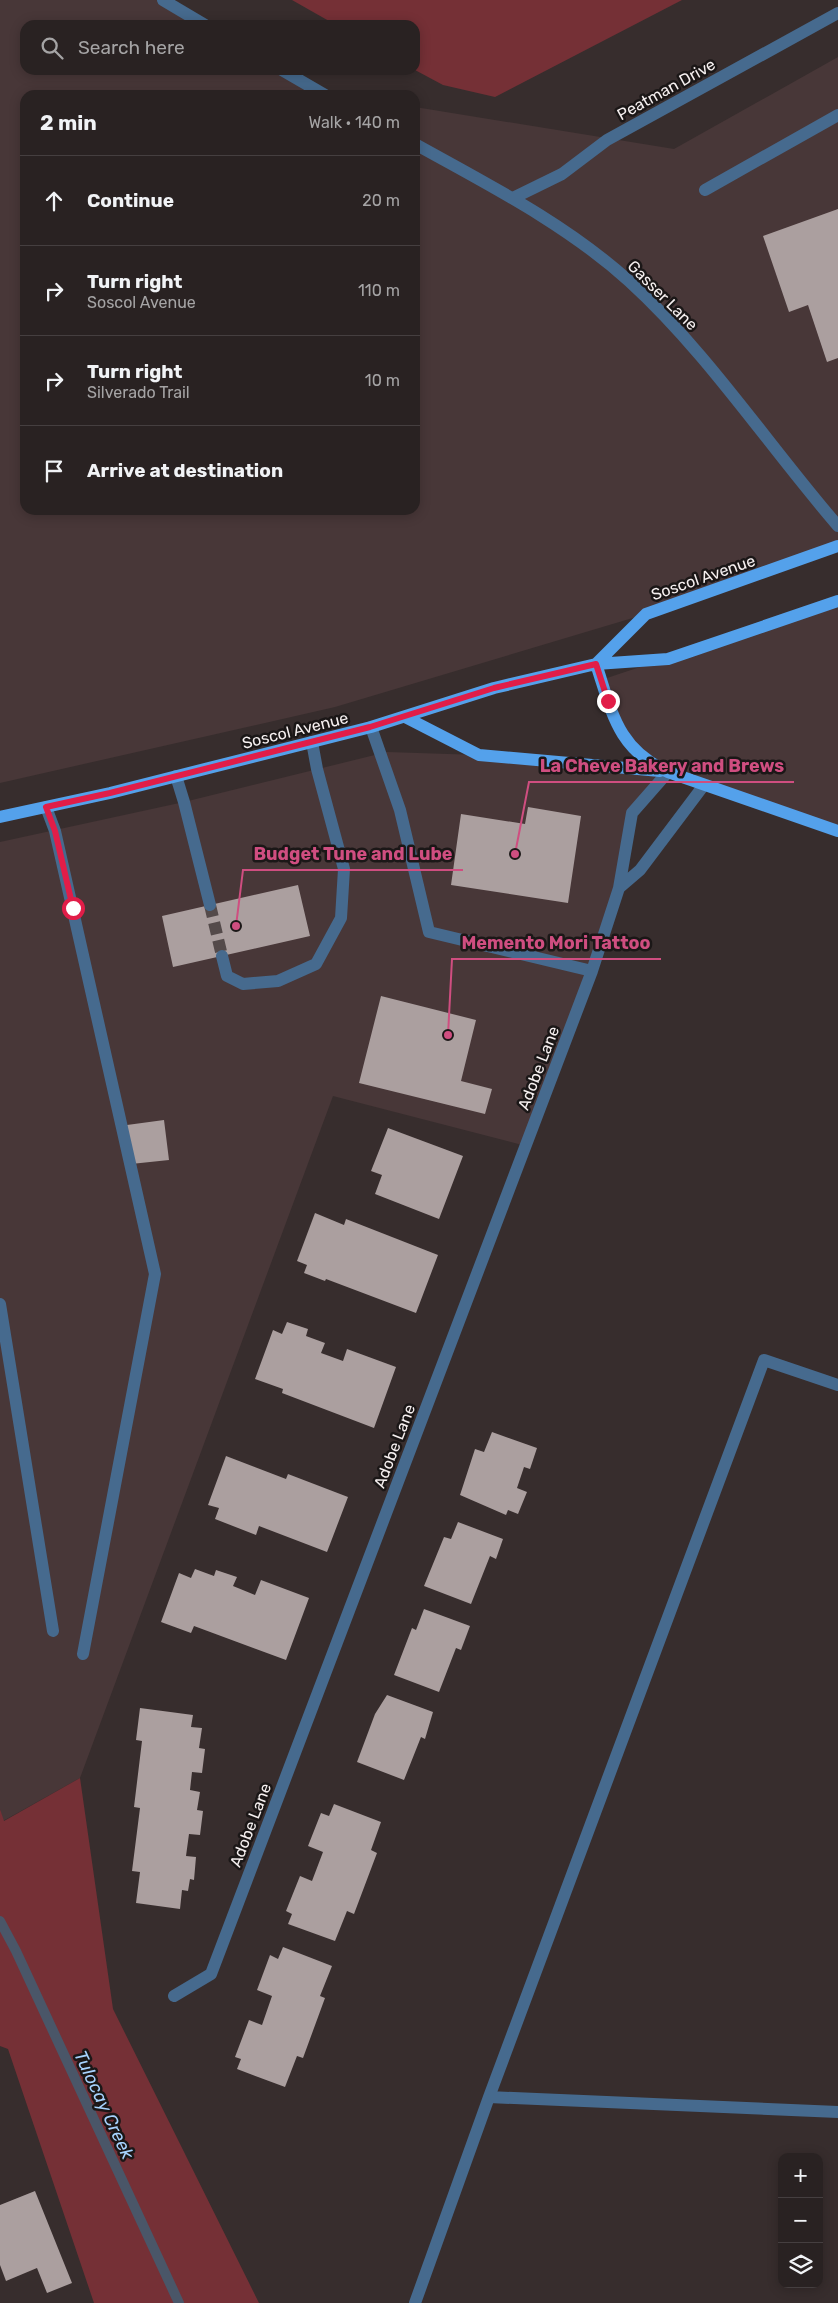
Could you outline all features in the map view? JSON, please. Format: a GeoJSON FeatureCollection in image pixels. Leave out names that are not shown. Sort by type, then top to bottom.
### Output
{"type":"FeatureCollection","features":[{"type":"Feature","properties":{"kind":"main road","name":"Soscol Avenue"},"geometry":{"type":"LineString","coordinates":[[596,664],[646,614],[838,546]]}},
{"type":"Feature","properties":{"kind":"main road","name":"Soscol Avenue"},"geometry":{"type":"LineString","coordinates":[[0,817],[176,776],[370,727],[494,688],[596,664],[668,659],[838,601]]}},
{"type":"Feature","properties":{"kind":"main road"},"geometry":{"type":"LineString","coordinates":[[596,664],[615,720],[623,736],[641,757],[668,772],[838,831]]}},
{"type":"Feature","properties":{"kind":"main road"},"geometry":{"type":"LineString","coordinates":[[405,717],[479,755],[668,772]]}},
{"type":"Feature","properties":{"kind":"street"},"geometry":{"type":"LineString","coordinates":[[163,0],[197,20]]}},
{"type":"Feature","properties":{"kind":"street"},"geometry":{"type":"LineString","coordinates":[[835,14],[838,28]]}},
{"type":"Feature","properties":{"kind":"street","name":"Peatman Drive"},"geometry":{"type":"LineString","coordinates":[[513,198],[562,174],[607,140],[835,14]]}},
{"type":"Feature","properties":{"kind":"street"},"geometry":{"type":"LineString","coordinates":[[291,75],[316,90]]}},
{"type":"Feature","properties":{"kind":"street"},"geometry":{"type":"LineString","coordinates":[[705,190],[838,115]]}},
{"type":"Feature","properties":{"kind":"street","name":"Gasser Lane"},"geometry":{"type":"LineString","coordinates":[[420,147],[513,198],[598,256],[656,307],[707,364],[838,526]]}},
{"type":"Feature","properties":{"kind":"street"},"geometry":{"type":"LineString","coordinates":[[370,727],[400,810],[429,932],[592,971]]}},
{"type":"Feature","properties":{"kind":"street"},"geometry":{"type":"LineString","coordinates":[[222,956],[227,976],[243,984],[278,981],[316,964],[341,918],[344,869],[317,770],[312,742]]}},
{"type":"Feature","properties":{"kind":"street","name":"Adobe Lane"},"geometry":{"type":"LineString","coordinates":[[174,1996],[210,1974],[592,971],[619,888],[632,813],[668,772]]}},
{"type":"Feature","properties":{"kind":"street"},"geometry":{"type":"LineString","coordinates":[[176,776],[210,905]]}},
{"type":"Feature","properties":{"kind":"street"},"geometry":{"type":"LineString","coordinates":[[619,888],[640,870],[704,785]]}},
{"type":"Feature","properties":{"kind":"street"},"geometry":{"type":"LineString","coordinates":[[46,807],[55,831],[156,1274],[83,1654]]}},
{"type":"Feature","properties":{"kind":"street"},"geometry":{"type":"LineString","coordinates":[[0,1304],[53,1631]]}},
{"type":"Feature","properties":{"kind":"street"},"geometry":{"type":"LineString","coordinates":[[415,2303],[489,2097],[764,1360],[838,1386]]}},
{"type":"Feature","properties":{"kind":"street"},"geometry":{"type":"LineString","coordinates":[[489,2097],[838,2112]]}},
{"type":"Feature","properties":{"kind":"shaded area"},"geometry":{"type":"Polygon","coordinates":[[[0,0],[163,0],[197,20],[20,20],[20,75],[290,75],[315,90],[20,90],[20,515],[420,515],[420,108],[674,149],[838,57],[838,546],[646,614],[335,707],[0,783],[0,0]]]}},
{"type":"Feature","properties":{"kind":"shaded area"},"geometry":{"type":"Polygon","coordinates":[[[292,0],[682,0],[495,97],[443,85],[420,73],[420,20],[327,20],[292,0]]]}},
{"type":"Feature","properties":{"kind":"shaded area"},"geometry":{"type":"Polygon","coordinates":[[[838,601],[838,831],[668,772],[632,813],[619,888],[526,1146],[333,1096],[80,1778],[3,1821],[0,1809],[0,842],[184,802],[387,752],[479,755],[666,772],[641,757],[598,681],[838,601]]]}},
{"type":"Feature","properties":{"kind":"shaded area"},"geometry":{"type":"Polygon","coordinates":[[[80,1778],[113,2009],[259,2303],[94,2303],[8,2049],[0,2046],[0,1809],[4,1821],[80,1778]]]}},
{"type":"Feature","properties":{"kind":"building"},"geometry":{"type":"Polygon","coordinates":[[[838,209],[838,358],[827,362],[808,305],[789,312],[763,236],[838,209]]]}},
{"type":"Feature","properties":{"kind":"building"},"geometry":{"type":"Polygon","coordinates":[[[528,807],[581,816],[568,903],[451,885],[461,814],[525,824],[528,807]]]}},
{"type":"Feature","properties":{"kind":"building"},"geometry":{"type":"Polygon","coordinates":[[[298,885],[310,936],[173,967],[162,916],[298,885]]]}},
{"type":"Feature","properties":{"kind":"building"},"geometry":{"type":"Polygon","coordinates":[[[381,996],[476,1020],[461,1081],[492,1089],[485,1114],[359,1083],[381,996]]]}},
{"type":"Feature","properties":{"kind":"building"},"geometry":{"type":"Polygon","coordinates":[[[164,1120],[169,1160],[131,1164],[127,1125],[164,1120]]]}},
{"type":"Feature","properties":{"kind":"building"},"geometry":{"type":"Polygon","coordinates":[[[388,1128],[463,1156],[439,1219],[375,1194],[382,1175],[371,1171],[388,1128]]]}},
{"type":"Feature","properties":{"kind":"building"},"geometry":{"type":"Polygon","coordinates":[[[315,1213],[344,1225],[346,1219],[438,1255],[416,1313],[326,1279],[325,1281],[304,1273],[307,1265],[297,1261],[315,1213]]]}},
{"type":"Feature","properties":{"kind":"building"},"geometry":{"type":"Polygon","coordinates":[[[287,1322],[308,1329],[306,1336],[325,1343],[321,1353],[343,1361],[347,1349],[396,1367],[374,1428],[282,1393],[283,1389],[255,1379],[273,1330],[282,1334],[287,1322]]]}},
{"type":"Feature","properties":{"kind":"building"},"geometry":{"type":"Polygon","coordinates":[[[492,1432],[537,1448],[530,1469],[524,1467],[517,1488],[527,1492],[518,1514],[508,1510],[506,1515],[460,1495],[475,1449],[484,1452],[492,1432]]]}},
{"type":"Feature","properties":{"kind":"building"},"geometry":{"type":"Polygon","coordinates":[[[226,1456],[286,1479],[288,1474],[348,1497],[327,1552],[259,1526],[256,1535],[215,1519],[219,1508],[208,1505],[226,1456]]]}},
{"type":"Feature","properties":{"kind":"building"},"geometry":{"type":"Polygon","coordinates":[[[458,1522],[503,1539],[496,1559],[490,1556],[471,1604],[424,1586],[444,1537],[451,1539],[458,1522]]]}},
{"type":"Feature","properties":{"kind":"building"},"geometry":{"type":"Polygon","coordinates":[[[195,1569],[214,1576],[216,1570],[237,1577],[233,1586],[255,1595],[261,1580],[309,1598],[286,1660],[194,1626],[191,1633],[161,1622],[179,1573],[191,1578],[195,1569]]]}},
{"type":"Feature","properties":{"kind":"building"},"geometry":{"type":"Polygon","coordinates":[[[424,1609],[470,1626],[461,1650],[456,1648],[439,1692],[394,1675],[412,1628],[416,1630],[424,1609]]]}},
{"type":"Feature","properties":{"kind":"building"},"geometry":{"type":"Polygon","coordinates":[[[387,1695],[433,1712],[425,1739],[421,1737],[404,1780],[357,1762],[375,1714],[387,1695]]]}},
{"type":"Feature","properties":{"kind":"building"},"geometry":{"type":"Polygon","coordinates":[[[140,1708],[193,1715],[191,1727],[202,1728],[199,1748],[205,1749],[202,1773],[192,1772],[190,1790],[200,1792],[197,1810],[203,1811],[200,1835],[189,1834],[186,1856],[196,1857],[194,1880],[190,1879],[188,1891],[182,1890],[180,1909],[136,1903],[140,1872],[132,1871],[140,1808],[134,1807],[142,1741],[136,1740],[140,1708]]]}},
{"type":"Feature","properties":{"kind":"building"},"geometry":{"type":"Polygon","coordinates":[[[334,1804],[381,1822],[371,1850],[377,1853],[354,1914],[347,1911],[335,1941],[288,1924],[292,1914],[286,1911],[300,1876],[312,1881],[323,1852],[308,1846],[321,1813],[329,1816],[334,1804]]]}},
{"type":"Feature","properties":{"kind":"building"},"geometry":{"type":"Polygon","coordinates":[[[283,1947],[332,1966],[320,1996],[325,1998],[303,2058],[297,2056],[285,2087],[237,2069],[241,2059],[235,2057],[249,2020],[262,2025],[272,1996],[257,1990],[270,1955],[278,1959],[283,1947]]]}},
{"type":"Feature","properties":{"kind":"building"},"geometry":{"type":"Polygon","coordinates":[[[35,2191],[72,2283],[47,2293],[37,2268],[6,2281],[0,2265],[0,2205],[35,2191]]]}},
{"type":"Feature","properties":{"kind":"waterway","name":"Tulocay Creek"},"geometry":{"type":"LineString","coordinates":[[0,1921],[16,1951],[179,2303]]}},
{"type":"Feature","properties":{"kind":"tunnel"},"geometry":{"type":"LineString","coordinates":[[210,905],[222,956]]}},
{"type":"Feature","properties":{"kind":"place","name":"La Cheve Bakery and Brews"},"geometry":{"type":"Point","coordinates":[515,854]}},
{"type":"Feature","properties":{"kind":"place","name":"Budget Tune and Lube"},"geometry":{"type":"Point","coordinates":[236,926]}},
{"type":"Feature","properties":{"kind":"place","name":"Memento Mori Tattoo"},"geometry":{"type":"Point","coordinates":[448,1035]}},
{"type":"Feature","properties":{"kind":"route"},"geometry":{"type":"LineString","coordinates":[[73,908],[55,831],[46,807],[110,793],[370,727],[494,688],[596,664],[608,701]]}}]}
